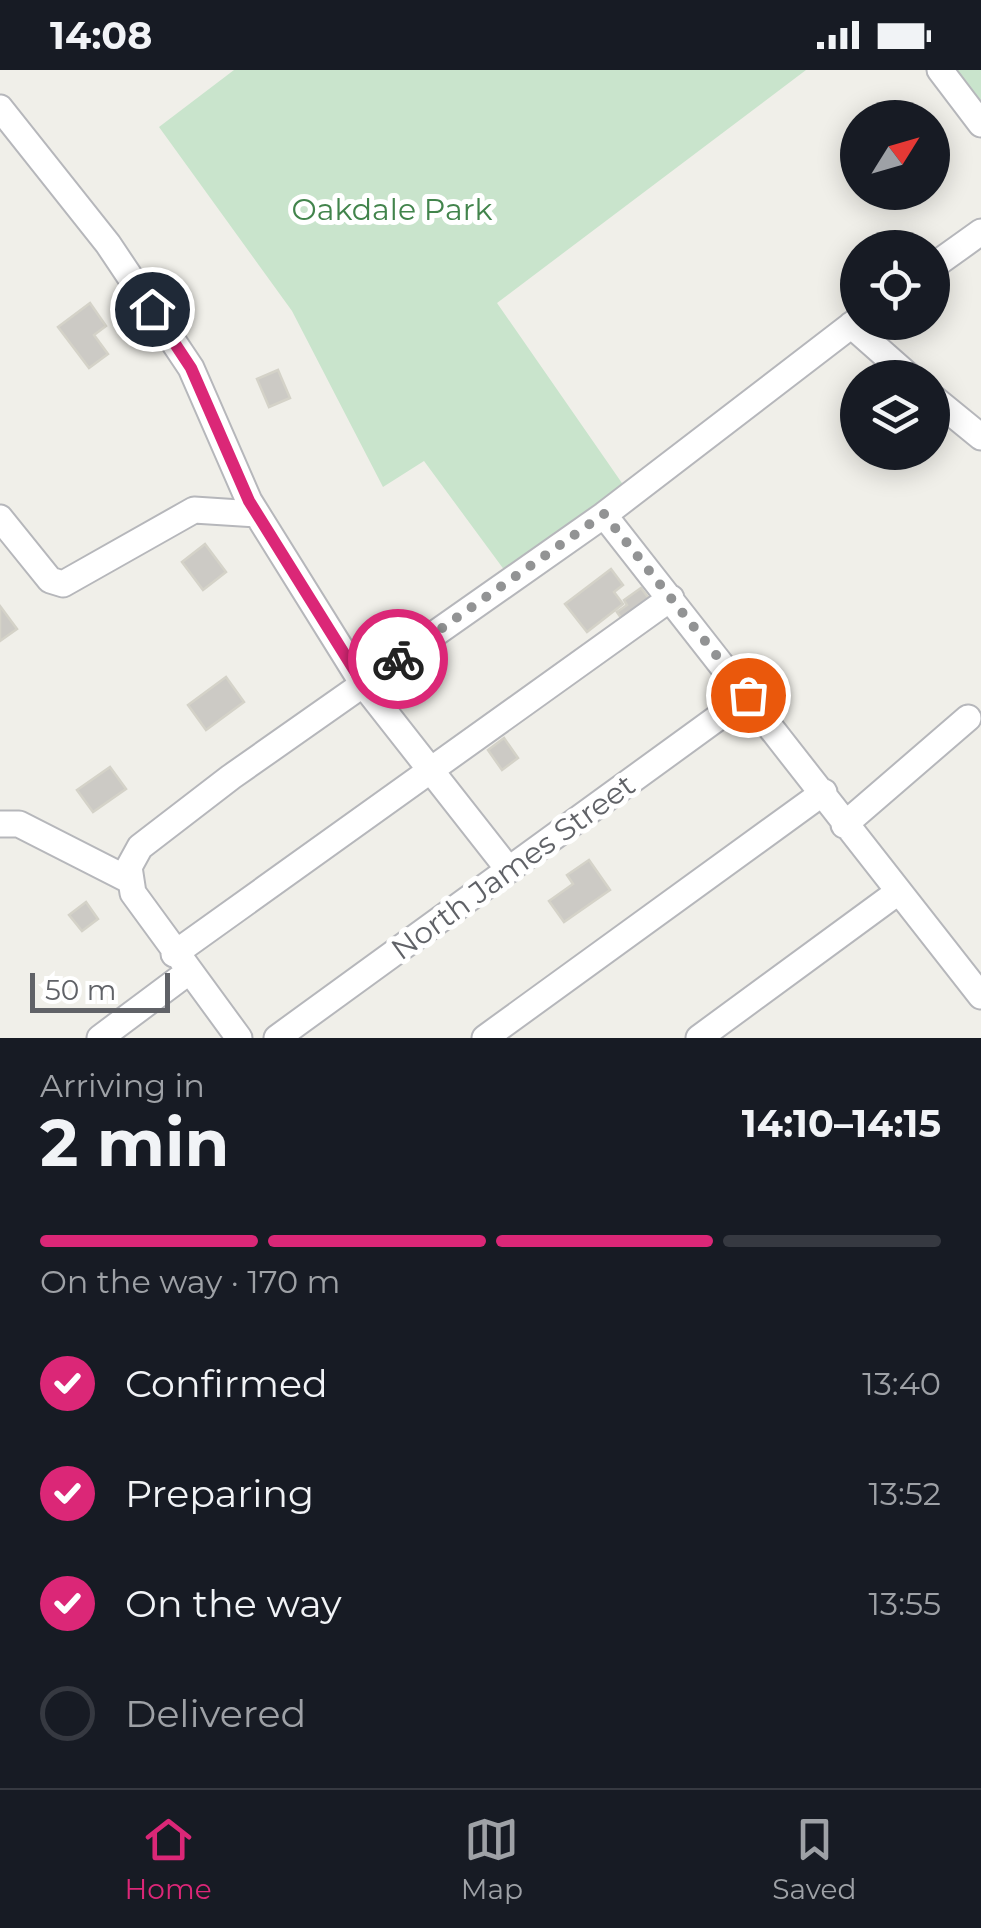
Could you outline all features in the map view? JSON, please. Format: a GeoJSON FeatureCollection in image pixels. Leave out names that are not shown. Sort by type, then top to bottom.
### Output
{"type":"FeatureCollection","features":[{"type":"Feature","properties":{"kind":"street"},"geometry":{"type":"LineString","coordinates":[[940,70],[981,124]]}},
{"type":"Feature","properties":{"kind":"street"},"geometry":{"type":"LineString","coordinates":[[0,108],[108,244],[191,368],[257,514],[363,684],[510,870]]}},
{"type":"Feature","properties":{"kind":"street"},"geometry":{"type":"LineString","coordinates":[[950,254],[981,232]]}},
{"type":"Feature","properties":{"kind":"street"},"geometry":{"type":"LineString","coordinates":[[128,880],[129,867],[140,847],[604,514],[840,334]]}},
{"type":"Feature","properties":{"kind":"street"},"geometry":{"type":"LineString","coordinates":[[872,340],[892,360]]}},
{"type":"Feature","properties":{"kind":"street"},"geometry":{"type":"LineString","coordinates":[[950,411],[981,436]]}},
{"type":"Feature","properties":{"kind":"street"},"geometry":{"type":"LineString","coordinates":[[0,518],[50,580],[63,584],[194,510],[257,514]]}},
{"type":"Feature","properties":{"kind":"street"},"geometry":{"type":"LineString","coordinates":[[604,514],[981,996]]}},
{"type":"Feature","properties":{"kind":"street"},"geometry":{"type":"LineString","coordinates":[[100,1038],[181,963],[429,768],[671,598]]}},
{"type":"Feature","properties":{"kind":"street","name":"North James Street"},"geometry":{"type":"LineString","coordinates":[[277,1038],[748,695]]}},
{"type":"Feature","properties":{"kind":"street"},"geometry":{"type":"LineString","coordinates":[[844,825],[968,718]]}},
{"type":"Feature","properties":{"kind":"street"},"geometry":{"type":"LineString","coordinates":[[485,1038],[824,792]]}},
{"type":"Feature","properties":{"kind":"street"},"geometry":{"type":"LineString","coordinates":[[0,824],[19,824],[128,880],[181,963],[239,1038]]}},
{"type":"Feature","properties":{"kind":"street"},"geometry":{"type":"LineString","coordinates":[[698,1038],[898,892]]}},
{"type":"Feature","properties":{"kind":"green space","name":"Oakdale Park"},"geometry":{"type":"Polygon","coordinates":[[[234,70],[806,70],[497,303],[624,486],[505,571],[424,461],[383,487],[292,311],[159,127],[234,70]]]}},
{"type":"Feature","properties":{"kind":"green space"},"geometry":{"type":"Polygon","coordinates":[[[949,70],[981,70],[981,111],[949,70]]]}},
{"type":"Feature","properties":{"kind":"building"},"geometry":{"type":"Polygon","coordinates":[[[90,303],[106,326],[94,335],[108,354],[89,368],[58,327],[90,303]]]}},
{"type":"Feature","properties":{"kind":"building"},"geometry":{"type":"Polygon","coordinates":[[[278,370],[290,398],[269,407],[257,379],[278,370]]]}},
{"type":"Feature","properties":{"kind":"building"},"geometry":{"type":"Polygon","coordinates":[[[205,544],[226,572],[203,590],[182,562],[205,544]]]}},
{"type":"Feature","properties":{"kind":"building"},"geometry":{"type":"Polygon","coordinates":[[[611,569],[623,585],[614,592],[623,604],[587,632],[565,604],[611,569]]]}},
{"type":"Feature","properties":{"kind":"building"},"geometry":{"type":"Polygon","coordinates":[[[641,588],[654,605],[626,625],[617,612],[627,605],[624,600],[641,588]]]}},
{"type":"Feature","properties":{"kind":"building"},"geometry":{"type":"Polygon","coordinates":[[[0,606],[17,629],[0,641],[0,606]]]}},
{"type":"Feature","properties":{"kind":"building"},"geometry":{"type":"Polygon","coordinates":[[[226,677],[244,702],[206,730],[188,705],[226,677]]]}},
{"type":"Feature","properties":{"kind":"building"},"geometry":{"type":"Polygon","coordinates":[[[504,738],[518,758],[502,770],[488,750],[504,738]]]}},
{"type":"Feature","properties":{"kind":"building"},"geometry":{"type":"Polygon","coordinates":[[[110,767],[126,789],[93,812],[77,790],[110,767]]]}},
{"type":"Feature","properties":{"kind":"building"},"geometry":{"type":"Polygon","coordinates":[[[589,860],[610,890],[564,922],[549,901],[573,884],[567,875],[589,860]]]}},
{"type":"Feature","properties":{"kind":"building"},"geometry":{"type":"Polygon","coordinates":[[[86,902],[98,919],[82,931],[69,915],[86,902]]]}},
{"type":"Feature","properties":{"kind":"way so far"},"geometry":{"type":"LineString","coordinates":[[398,659],[604,514],[748,695]]}},
{"type":"Feature","properties":{"kind":"route"},"geometry":{"type":"LineString","coordinates":[[152,309],[191,368],[249,501],[363,684],[398,659]]}}]}
